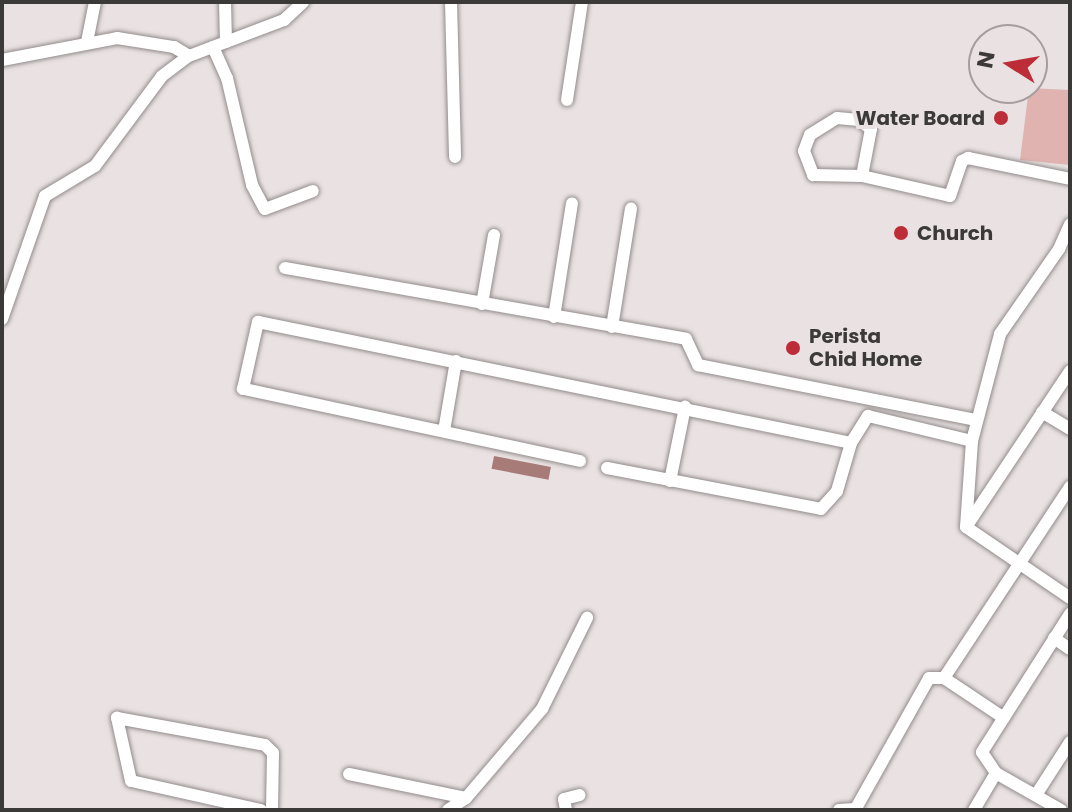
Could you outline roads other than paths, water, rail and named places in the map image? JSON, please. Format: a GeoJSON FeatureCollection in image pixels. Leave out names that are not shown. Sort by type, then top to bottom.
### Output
{"type":"FeatureCollection","features":[{"type":"Feature","properties":{"kind":"street"},"geometry":{"type":"LineString","coordinates":[[87,42],[95,2]]}},
{"type":"Feature","properties":{"kind":"street"},"geometry":{"type":"LineString","coordinates":[[225,2],[220,45],[252,185],[265,209],[313,191]]}},
{"type":"Feature","properties":{"kind":"street"},"geometry":{"type":"LineString","coordinates":[[2,319],[45,196],[95,166],[162,76],[189,56],[284,20],[303,2]]}},
{"type":"Feature","properties":{"kind":"street"},"geometry":{"type":"LineString","coordinates":[[451,2],[455,157]]}},
{"type":"Feature","properties":{"kind":"street"},"geometry":{"type":"LineString","coordinates":[[567,100],[582,2]]}},
{"type":"Feature","properties":{"kind":"street"},"geometry":{"type":"LineString","coordinates":[[2,60],[117,38],[174,47],[189,56]]}},
{"type":"Feature","properties":{"kind":"street"},"geometry":{"type":"LineString","coordinates":[[862,176],[871,129],[859,120],[837,118],[810,135],[804,151],[813,175],[862,176],[950,196],[962,161],[968,158],[1070,179]]}},
{"type":"Feature","properties":{"kind":"street"},"geometry":{"type":"LineString","coordinates":[[554,317],[572,203]]}},
{"type":"Feature","properties":{"kind":"street"},"geometry":{"type":"LineString","coordinates":[[612,327],[631,209]]}},
{"type":"Feature","properties":{"kind":"street"},"geometry":{"type":"LineString","coordinates":[[966,527],[972,441],[1000,334],[1065,252],[1070,224]]}},
{"type":"Feature","properties":{"kind":"street"},"geometry":{"type":"LineString","coordinates":[[482,304],[494,235]]}},
{"type":"Feature","properties":{"kind":"street"},"geometry":{"type":"LineString","coordinates":[[285,268],[686,339],[698,365],[977,420]]}},
{"type":"Feature","properties":{"kind":"street"},"geometry":{"type":"LineString","coordinates":[[580,461],[243,389],[258,322],[851,443]]}},
{"type":"Feature","properties":{"kind":"street"},"geometry":{"type":"LineString","coordinates":[[444,431],[456,361]]}},
{"type":"Feature","properties":{"kind":"street"},"geometry":{"type":"LineString","coordinates":[[966,527],[1070,371]]}},
{"type":"Feature","properties":{"kind":"street"},"geometry":{"type":"LineString","coordinates":[[670,481],[685,407]]}},
{"type":"Feature","properties":{"kind":"street"},"geometry":{"type":"LineString","coordinates":[[1042,412],[1070,429]]}},
{"type":"Feature","properties":{"kind":"street"},"geometry":{"type":"LineString","coordinates":[[607,468],[821,509],[837,491],[851,443],[868,416],[972,441]]}},
{"type":"Feature","properties":{"kind":"street"},"geometry":{"type":"LineString","coordinates":[[944,678],[1070,487]]}},
{"type":"Feature","properties":{"kind":"street"},"geometry":{"type":"LineString","coordinates":[[966,527],[1070,598]]}},
{"type":"Feature","properties":{"kind":"street"},"geometry":{"type":"LineString","coordinates":[[1053,808],[996,773],[982,752],[1070,614]]}},
{"type":"Feature","properties":{"kind":"street"},"geometry":{"type":"LineString","coordinates":[[448,810],[466,798],[542,709],[587,618]]}},
{"type":"Feature","properties":{"kind":"street"},"geometry":{"type":"LineString","coordinates":[[1054,638],[1070,649]]}},
{"type":"Feature","properties":{"kind":"street"},"geometry":{"type":"LineString","coordinates":[[839,810],[855,810],[914,697],[929,678],[944,678],[1004,718]]}},
{"type":"Feature","properties":{"kind":"street"},"geometry":{"type":"LineString","coordinates":[[261,810],[131,781],[117,718],[265,745],[273,753],[272,810]]}},
{"type":"Feature","properties":{"kind":"street"},"geometry":{"type":"LineString","coordinates":[[1036,795],[1070,742]]}},
{"type":"Feature","properties":{"kind":"street"},"geometry":{"type":"LineString","coordinates":[[974,810],[996,773]]}},
{"type":"Feature","properties":{"kind":"street"},"geometry":{"type":"LineString","coordinates":[[349,774],[466,798]]}},
{"type":"Feature","properties":{"kind":"street"},"geometry":{"type":"LineString","coordinates":[[566,810],[564,799],[580,795]]}},
{"type":"Feature","properties":{"kind":"place","name":"Water Board"},"geometry":{"type":"Point","coordinates":[1001,118]}},
{"type":"Feature","properties":{"kind":"place","name":"Church"},"geometry":{"type":"Point","coordinates":[901,233]}},
{"type":"Feature","properties":{"kind":"place","name":"Perista Chid Home"},"geometry":{"type":"Point","coordinates":[793,348]}}]}
